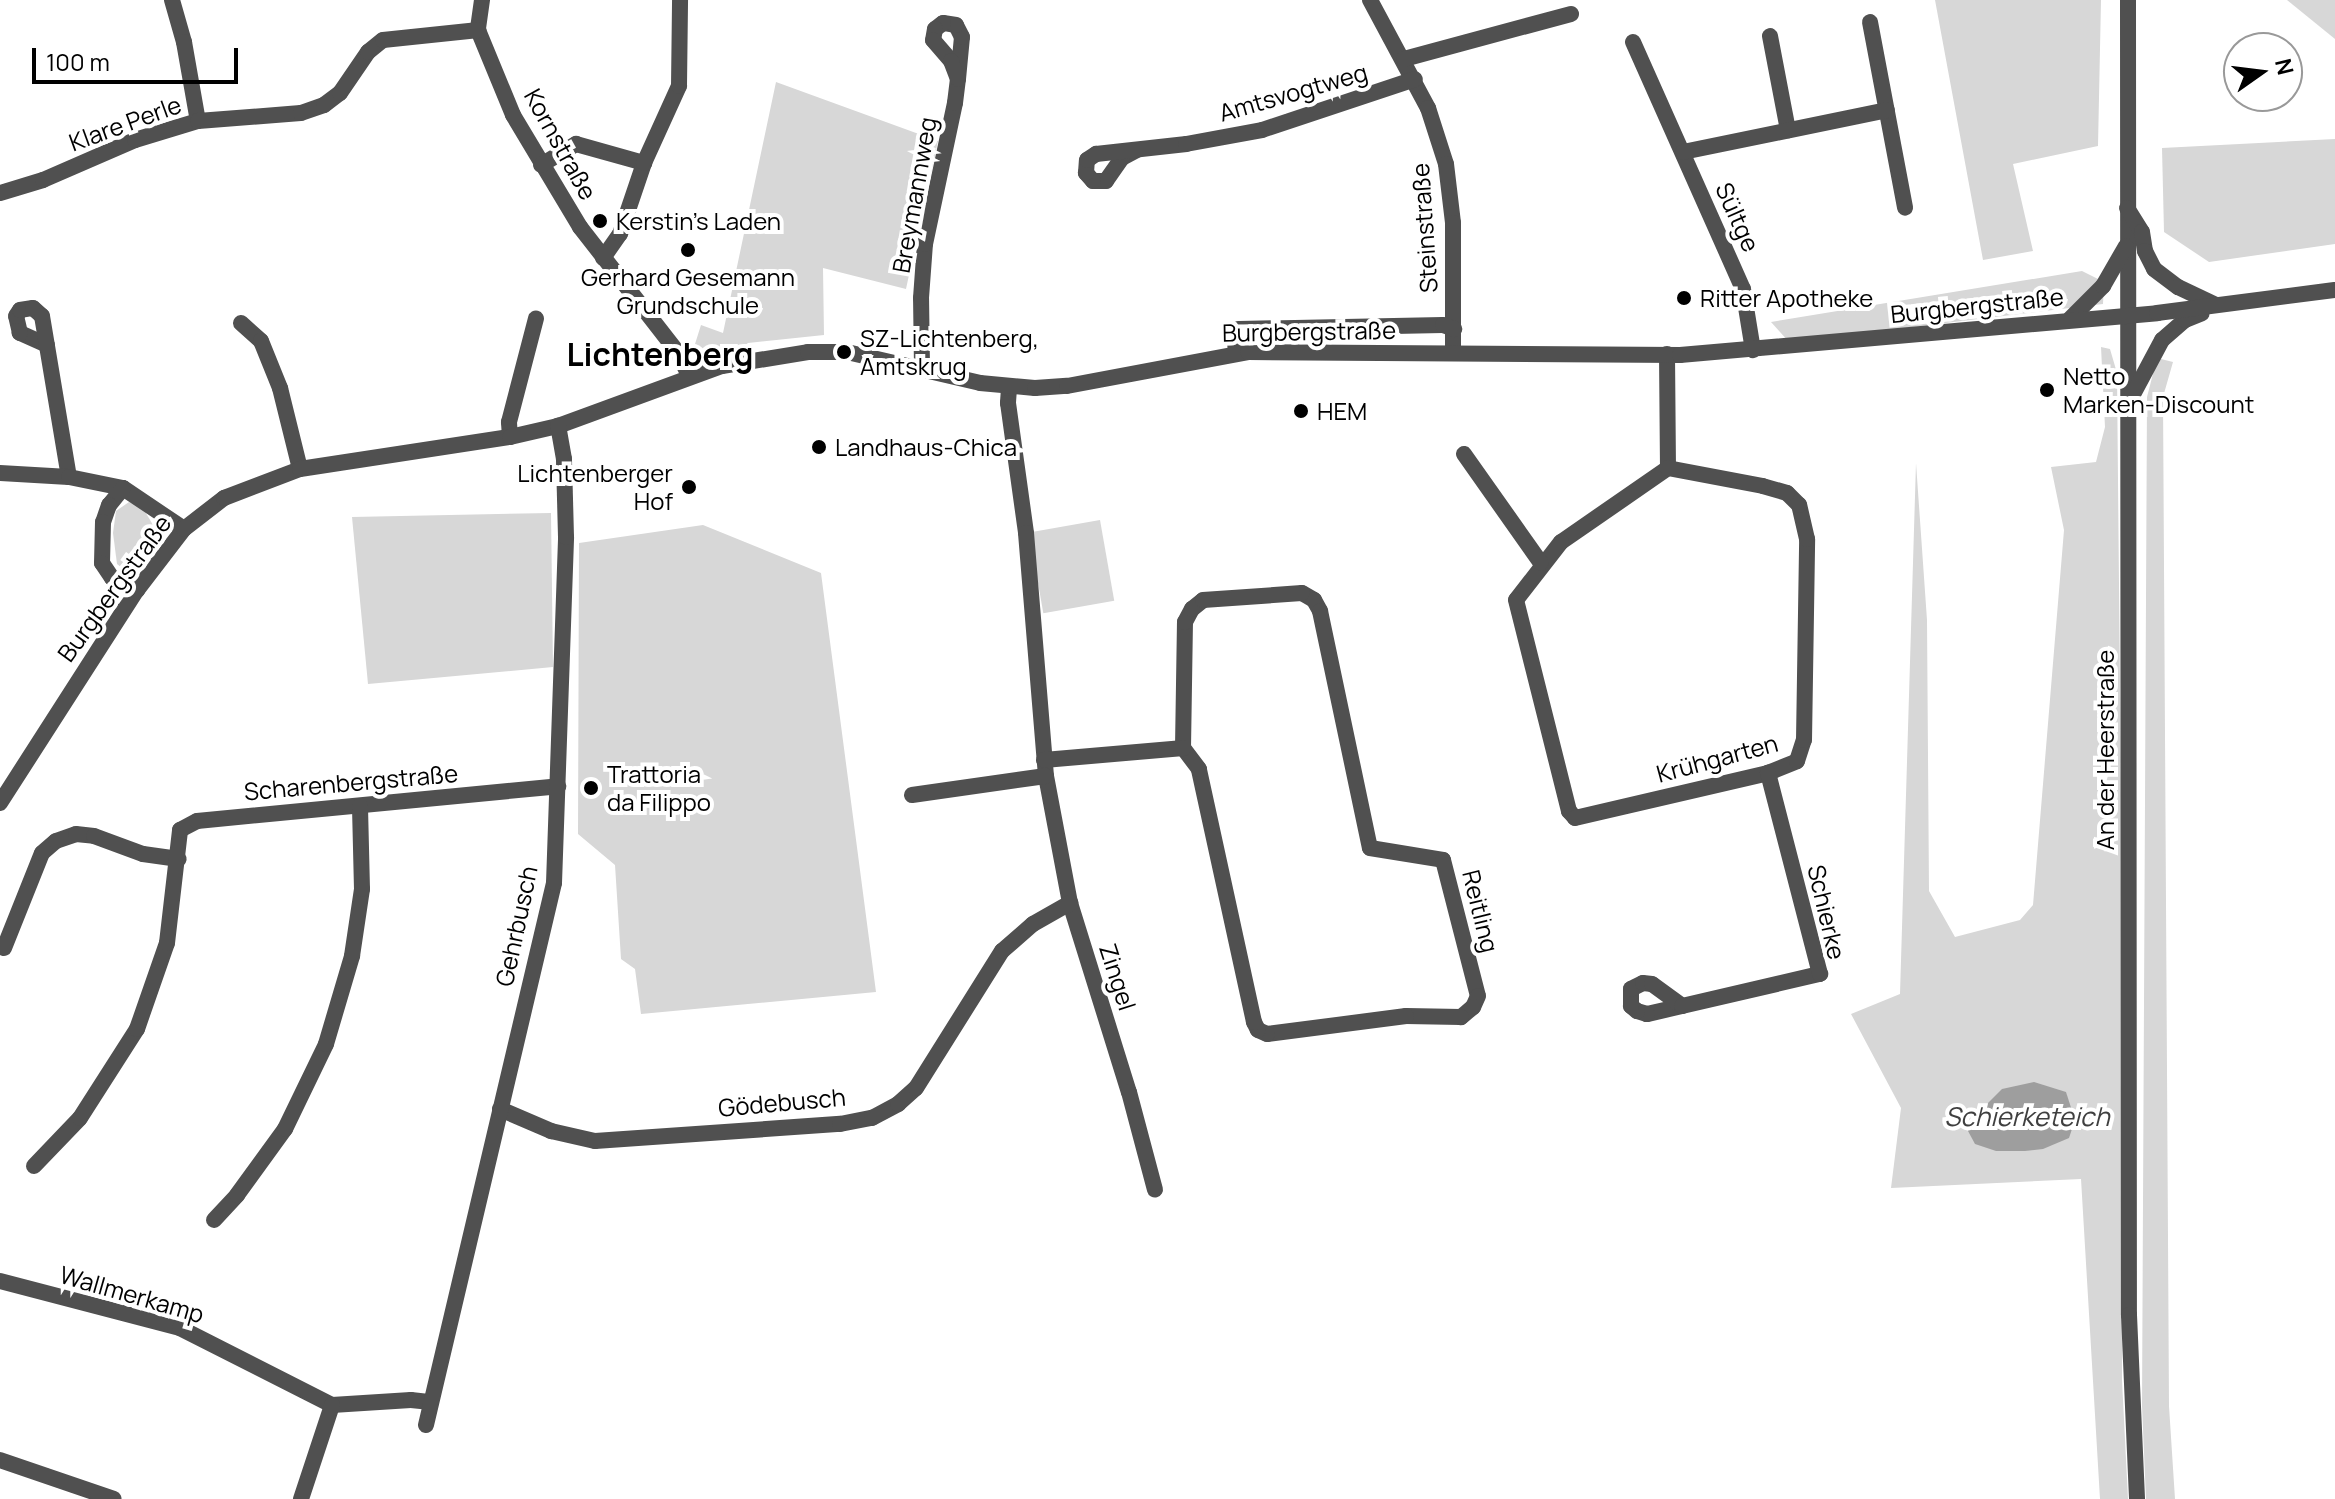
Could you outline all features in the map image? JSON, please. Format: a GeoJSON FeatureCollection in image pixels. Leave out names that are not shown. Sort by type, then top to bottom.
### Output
{"type":"FeatureCollection","features":[{"type":"Feature","properties":{"kind":"street"},"geometry":{"type":"LineString","coordinates":[[172,0],[184,42],[198,121]]}},
{"type":"Feature","properties":{"kind":"street","name":"Kornstraße"},"geometry":{"type":"LineString","coordinates":[[482,0],[478,30],[513,115],[541,165],[603,258],[678,353],[689,376]]}},
{"type":"Feature","properties":{"kind":"street"},"geometry":{"type":"LineString","coordinates":[[603,258],[620,234],[644,163],[679,86],[680,0]]}},
{"type":"Feature","properties":{"kind":"street","name":"Steinstraße"},"geometry":{"type":"LineString","coordinates":[[1370,0],[1415,79],[1437,131],[1446,164],[1453,223],[1453,353]]}},
{"type":"Feature","properties":{"kind":"street","name":"An der Heerstraße"},"geometry":{"type":"LineString","coordinates":[[2128,0],[2129,1315],[2137,1499]]}},
{"type":"Feature","properties":{"kind":"street"},"geometry":{"type":"LineString","coordinates":[[1404,59],[1571,14]]}},
{"type":"Feature","properties":{"kind":"street"},"geometry":{"type":"LineString","coordinates":[[1870,22],[1905,208]]}},
{"type":"Feature","properties":{"kind":"street","name":"Klare Perle"},"geometry":{"type":"LineString","coordinates":[[0,193],[43,180],[135,140],[198,121],[312,109],[340,93],[368,52],[383,40],[478,30]]}},
{"type":"Feature","properties":{"kind":"street"},"geometry":{"type":"LineString","coordinates":[[1770,36],[1788,130]]}},
{"type":"Feature","properties":{"kind":"street","name":"Sültge"},"geometry":{"type":"LineString","coordinates":[[1633,42],[1743,289],[1753,350]]}},
{"type":"Feature","properties":{"kind":"street","name":"Breymannweg"},"geometry":{"type":"LineString","coordinates":[[922,367],[921,298],[925,244],[958,79]]}},
{"type":"Feature","properties":{"kind":"street","name":"Amtsvogtweg"},"geometry":{"type":"LineString","coordinates":[[1137,150],[1262,130],[1415,79]]}},
{"type":"Feature","properties":{"kind":"street"},"geometry":{"type":"LineString","coordinates":[[1683,152],[1887,110]]}},
{"type":"Feature","properties":{"kind":"street"},"geometry":{"type":"LineString","coordinates":[[541,165],[576,144],[644,163]]}},
{"type":"Feature","properties":{"kind":"street"},"geometry":{"type":"LineString","coordinates":[[2127,208],[2142,232],[2145,251],[2154,269],[2178,287],[2218,306]]}},
{"type":"Feature","properties":{"kind":"street"},"geometry":{"type":"LineString","coordinates":[[2069,319],[2103,286],[2127,245]]}},
{"type":"Feature","properties":{"kind":"street"},"geometry":{"type":"LineString","coordinates":[[2128,403],[2162,340],[2185,320],[2218,306],[2335,290]]}},
{"type":"Feature","properties":{"kind":"street","name":"Burgbergstraße"},"geometry":{"type":"LineString","coordinates":[[0,803],[137,590],[184,529],[224,498],[300,469],[510,437],[558,426],[689,376],[746,361],[831,351],[922,367],[1009,388],[1067,386],[1236,353],[1667,354],[1753,350],[2218,306]]}},
{"type":"Feature","properties":{"kind":"street"},"geometry":{"type":"LineString","coordinates":[[510,437],[509,422],[536,318]]}},
{"type":"Feature","properties":{"kind":"street"},"geometry":{"type":"LineString","coordinates":[[241,323],[261,341],[280,388],[300,469]]}},
{"type":"Feature","properties":{"kind":"street"},"geometry":{"type":"LineString","coordinates":[[1236,353],[1234,330],[1239,329],[1443,325],[1454,329]]}},
{"type":"Feature","properties":{"kind":"street"},"geometry":{"type":"LineString","coordinates":[[47,345],[69,477]]}},
{"type":"Feature","properties":{"kind":"street"},"geometry":{"type":"LineString","coordinates":[[1667,354],[1668,468]]}},
{"type":"Feature","properties":{"kind":"street","name":"Zingel"},"geometry":{"type":"LineString","coordinates":[[1009,388],[1008,403],[1026,533],[1045,768],[1070,903],[1125,1077],[1155,1190]]}},
{"type":"Feature","properties":{"kind":"street","name":"Gehrbusch"},"geometry":{"type":"LineString","coordinates":[[426,1425],[554,883],[566,537],[564,459],[558,426]]}},
{"type":"Feature","properties":{"kind":"street"},"geometry":{"type":"LineString","coordinates":[[1464,454],[1541,563]]}},
{"type":"Feature","properties":{"kind":"street","name":"Krühgarten"},"geometry":{"type":"LineString","coordinates":[[1668,468],[1787,493],[1799,505],[1804,519],[1804,740],[1797,761],[1768,773],[1575,818],[1569,811],[1516,600],[1541,563],[1561,542],[1668,468]]}},
{"type":"Feature","properties":{"kind":"street"},"geometry":{"type":"LineString","coordinates":[[0,473],[69,477],[123,488],[184,529]]}},
{"type":"Feature","properties":{"kind":"street"},"geometry":{"type":"LineString","coordinates":[[123,488],[109,505],[103,522],[102,563],[112,578],[137,590]]}},
{"type":"Feature","properties":{"kind":"street","name":"Reitling"},"geometry":{"type":"LineString","coordinates":[[1302,593],[1314,600],[1320,611],[1370,848],[1443,860],[1478,996],[1473,1007],[1461,1017],[1406,1016],[1267,1034],[1258,1030],[1199,769],[1183,748],[1185,622],[1192,609],[1203,600],[1302,593]]}},
{"type":"Feature","properties":{"kind":"street"},"geometry":{"type":"LineString","coordinates":[[912,795],[1045,768],[1183,748]]}},
{"type":"Feature","properties":{"kind":"street","name":"Schierke"},"geometry":{"type":"LineString","coordinates":[[1682,1006],[1820,974],[1768,773]]}},
{"type":"Feature","properties":{"kind":"street","name":"Scharenbergstraße"},"geometry":{"type":"LineString","coordinates":[[179,859],[180,830],[197,821],[558,786]]}},
{"type":"Feature","properties":{"kind":"street"},"geometry":{"type":"LineString","coordinates":[[214,1220],[285,1129],[326,1044],[352,956],[362,889],[360,806]]}},
{"type":"Feature","properties":{"kind":"street"},"geometry":{"type":"LineString","coordinates":[[4,948],[42,853],[56,841],[76,834],[94,836],[143,854],[179,859],[167,943],[137,1029],[80,1118],[34,1166]]}},
{"type":"Feature","properties":{"kind":"street","name":"Gödebusch"},"geometry":{"type":"LineString","coordinates":[[500,1109],[551,1131],[595,1141],[840,1124],[872,1118],[898,1104],[916,1088],[1002,951],[1033,924],[1070,903]]}},
{"type":"Feature","properties":{"kind":"street","name":"Wallmerkamp"},"geometry":{"type":"LineString","coordinates":[[0,1281],[180,1328],[332,1405]]}},
{"type":"Feature","properties":{"kind":"street"},"geometry":{"type":"LineString","coordinates":[[301,1499],[332,1405],[411,1400],[431,1402]]}},
{"type":"Feature","properties":{"kind":"street"},"geometry":{"type":"LineString","coordinates":[[0,1460],[114,1499]]}},
{"type":"Feature","properties":{"kind":"shaded area"},"geometry":{"type":"Polygon","coordinates":[[[1935,0],[2101,0],[2098,146],[2013,164],[2033,251],[1983,260],[1935,0]]]}},
{"type":"Feature","properties":{"kind":"shaded area"},"geometry":{"type":"Polygon","coordinates":[[[2287,0],[2335,0],[2335,39],[2287,0]]]}},
{"type":"Feature","properties":{"kind":"shaded area"},"geometry":{"type":"Polygon","coordinates":[[[776,82],[938,141],[906,289],[823,268],[824,335],[748,343],[737,351],[709,352],[695,344],[701,325],[723,333],[776,82]]]}},
{"type":"Feature","properties":{"kind":"shaded area"},"geometry":{"type":"Polygon","coordinates":[[[2335,139],[2335,244],[2209,262],[2164,232],[2162,148],[2335,139]]]}},
{"type":"Feature","properties":{"kind":"shaded area"},"geometry":{"type":"Polygon","coordinates":[[[2082,271],[2104,282],[2103,304],[1789,342],[1771,322],[2082,271]]]}},
{"type":"Feature","properties":{"kind":"shaded area"},"geometry":{"type":"Polygon","coordinates":[[[2101,347],[2110,349],[2117,373],[2123,1009],[2122,1380],[2128,1499],[2100,1499],[2081,1179],[1891,1188],[1901,1108],[1851,1014],[1900,994],[1916,463],[1927,620],[1929,891],[1955,937],[2020,920],[2033,905],[2064,530],[2051,467],[2096,462],[2105,427],[2101,347]]]}},
{"type":"Feature","properties":{"kind":"shaded area"},"geometry":{"type":"Polygon","coordinates":[[[2157,358],[2173,362],[2163,397],[2169,1406],[2175,1499],[2146,1499],[2142,1406],[2147,397],[2157,358]]]}},
{"type":"Feature","properties":{"kind":"shaded area"},"geometry":{"type":"Polygon","coordinates":[[[129,502],[143,508],[153,525],[155,537],[151,551],[137,570],[126,571],[117,564],[113,533],[116,511],[129,502]]]}},
{"type":"Feature","properties":{"kind":"shaded area"},"geometry":{"type":"Polygon","coordinates":[[[551,513],[553,667],[368,684],[352,517],[551,513]]]}},
{"type":"Feature","properties":{"kind":"shaded area"},"geometry":{"type":"Polygon","coordinates":[[[1100,520],[1114,601],[1043,613],[1029,533],[1100,520]]]}},
{"type":"Feature","properties":{"kind":"shaded area"},"geometry":{"type":"Polygon","coordinates":[[[703,525],[821,573],[876,992],[641,1014],[635,969],[621,959],[615,865],[578,834],[579,543],[703,525]]]}},
{"type":"Feature","properties":{"kind":"water","name":"Schierketeich"},"geometry":{"type":"Polygon","coordinates":[[[2034,1082],[2066,1092],[2075,1120],[2069,1138],[2043,1149],[2025,1151],[1996,1151],[1975,1144],[1968,1131],[1973,1118],[2002,1089],[2034,1082]]]}},
{"type":"Feature","properties":{"kind":"place","name":"Kerstin's Laden"},"geometry":{"type":"Point","coordinates":[600,221]}},
{"type":"Feature","properties":{"kind":"place","name":"Gerhard Gesemann Grundschule"},"geometry":{"type":"Point","coordinates":[688,250]}},
{"type":"Feature","properties":{"kind":"place","name":"Ritter Apotheke"},"geometry":{"type":"Point","coordinates":[1684,298]}},
{"type":"Feature","properties":{"kind":"place","name":"SZ-Lichtenberg, Amtskrug"},"geometry":{"type":"Point","coordinates":[844,352]}},
{"type":"Feature","properties":{"kind":"place","name":"Netto Marken-Discount"},"geometry":{"type":"Point","coordinates":[2047,390]}},
{"type":"Feature","properties":{"kind":"place","name":"HEM"},"geometry":{"type":"Point","coordinates":[1301,411]}},
{"type":"Feature","properties":{"kind":"place","name":"Landhaus-Chica"},"geometry":{"type":"Point","coordinates":[819,447]}},
{"type":"Feature","properties":{"kind":"place","name":"Lichtenberger Hof"},"geometry":{"type":"Point","coordinates":[689,487]}},
{"type":"Feature","properties":{"kind":"place","name":"Trattoria da Filippo"},"geometry":{"type":"Point","coordinates":[591,788]}},
{"type":"Feature","properties":{"kind":"district","name":"Lichtenberg"},"geometry":{"type":"Point","coordinates":[660,354]}}]}
